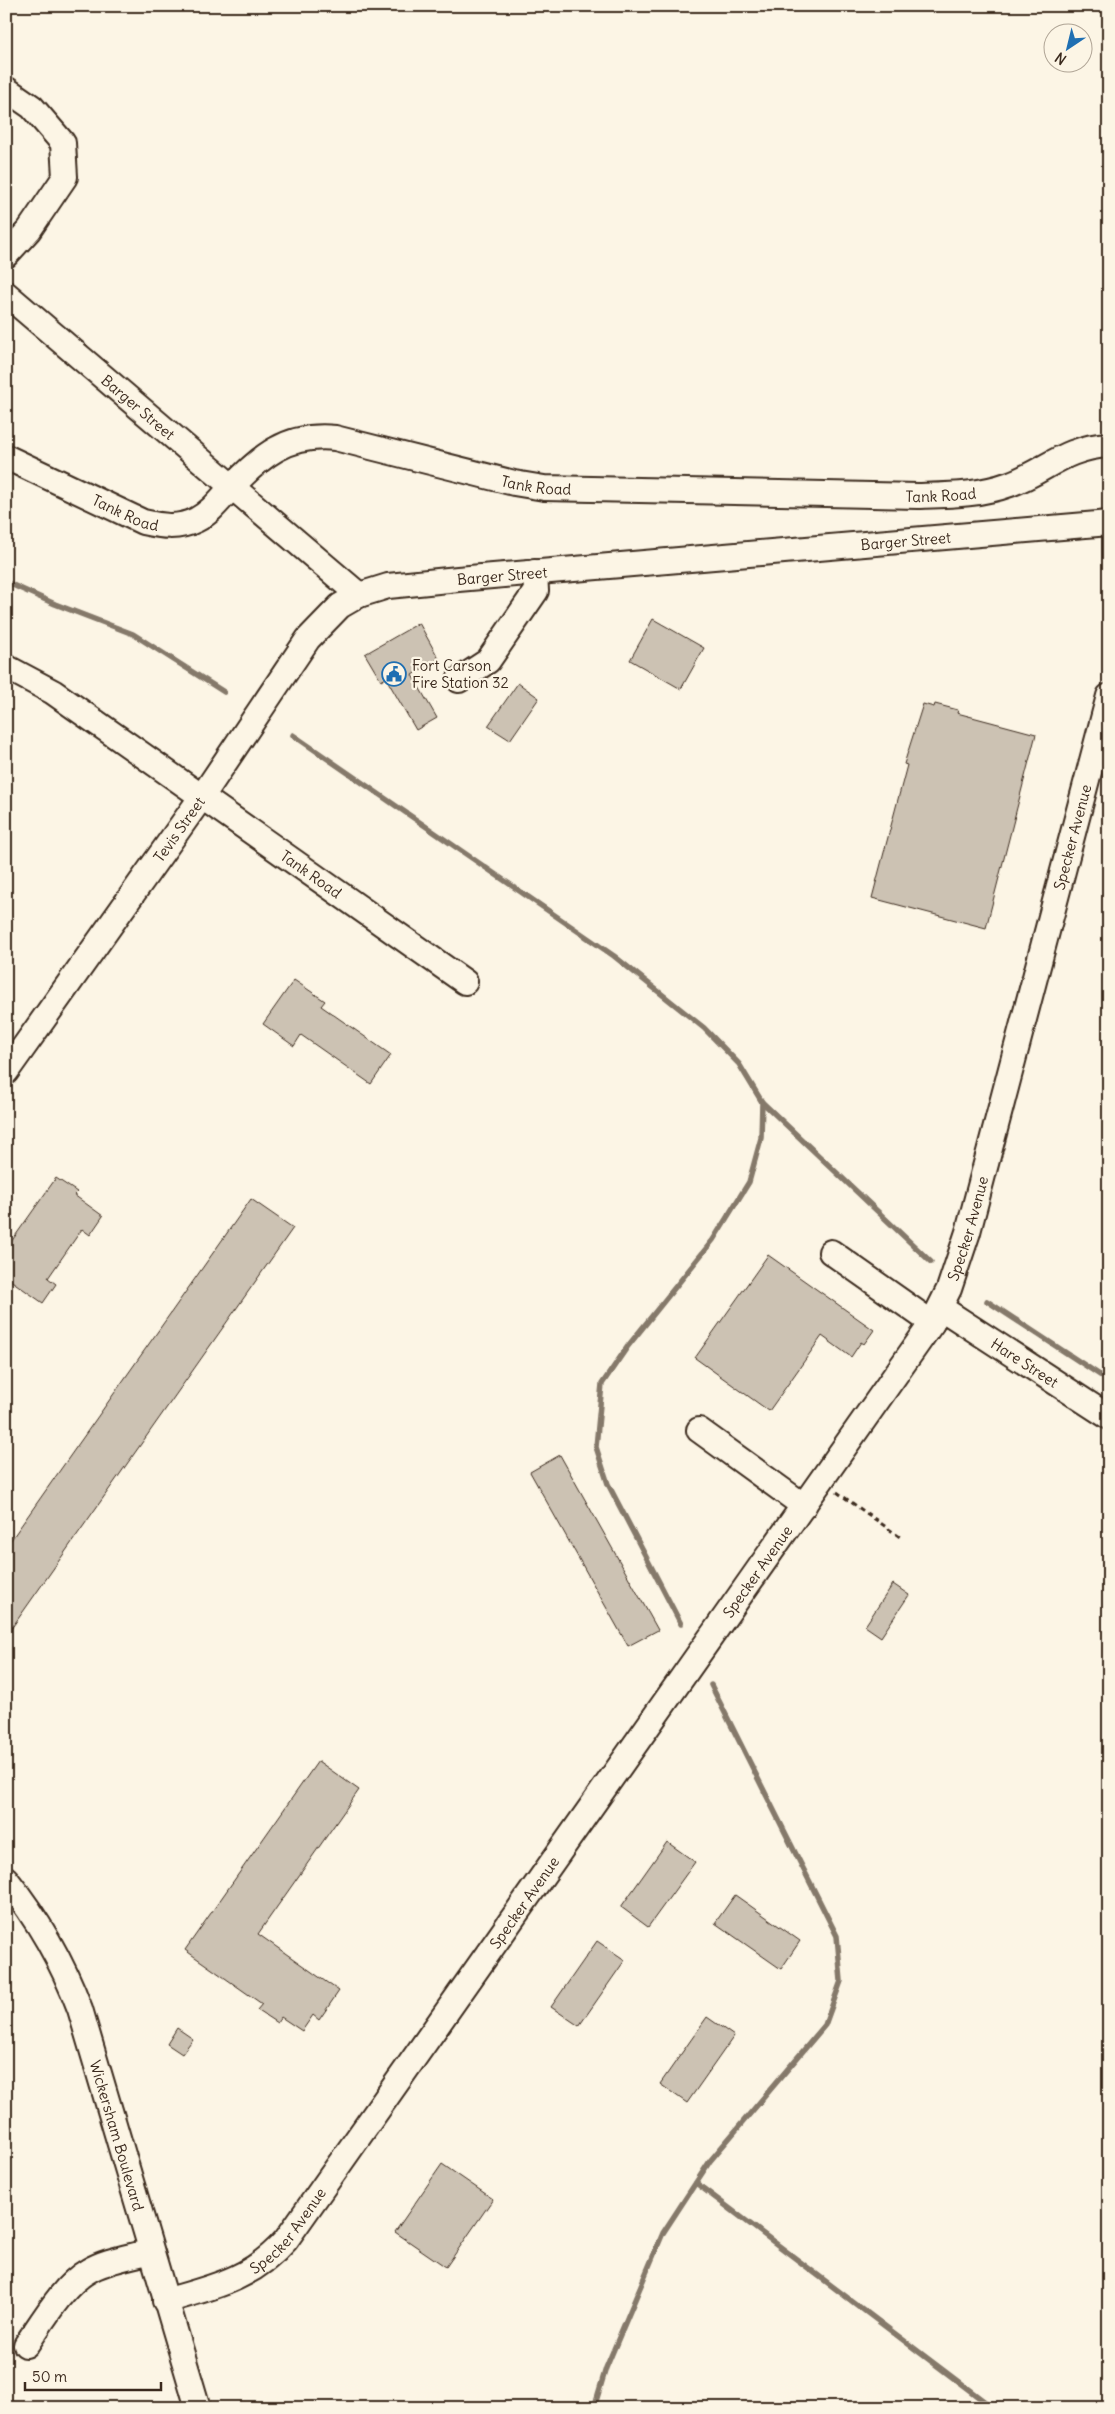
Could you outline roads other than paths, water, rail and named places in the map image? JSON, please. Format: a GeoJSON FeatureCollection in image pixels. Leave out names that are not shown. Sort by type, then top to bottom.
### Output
{"type":"FeatureCollection","features":[{"type":"Feature","properties":{"kind":"street"},"geometry":{"type":"LineString","coordinates":[[6,89],[32,106],[63,143],[65,178],[29,230],[6,255]]}},
{"type":"Feature","properties":{"kind":"street","name":"Barger Street"},"geometry":{"type":"LineString","coordinates":[[6,294],[359,595],[388,586],[1109,523]]}},
{"type":"Feature","properties":{"kind":"street","name":"Tank Road"},"geometry":{"type":"LineString","coordinates":[[6,457],[143,522],[163,527],[179,526],[194,521],[210,511],[258,461],[294,440],[316,436],[344,440],[514,483],[544,488],[918,496],[970,494],[991,490],[1012,483],[1074,450],[1109,445]]}},
{"type":"Feature","properties":{"kind":"street"},"geometry":{"type":"LineString","coordinates":[[459,680],[488,662],[536,591],[535,572]]}},
{"type":"Feature","properties":{"kind":"street","name":"Tevis Street"},"geometry":{"type":"LineString","coordinates":[[6,1072],[203,795],[308,639],[340,606],[359,595]]}},
{"type":"Feature","properties":{"kind":"street","name":"Tank Road"},"geometry":{"type":"LineString","coordinates":[[6,667],[53,692],[203,795],[465,982]]}},
{"type":"Feature","properties":{"kind":"street","name":"Specker Avenue"},"geometry":{"type":"LineString","coordinates":[[166,2300],[236,2278],[265,2262],[286,2240],[822,1482],[937,1316],[957,1269],[971,1222],[1109,696]]}},
{"type":"Feature","properties":{"kind":"street","name":"Hare Street"},"geometry":{"type":"LineString","coordinates":[[831,1252],[1109,1417]]}},
{"type":"Feature","properties":{"kind":"street"},"geometry":{"type":"LineString","coordinates":[[699,1430],[804,1506]]}},
{"type":"Feature","properties":{"kind":"street","name":"Wickersham Boulevard"},"geometry":{"type":"LineString","coordinates":[[6,1879],[34,1915],[68,1979],[91,2045],[198,2408]]}},
{"type":"Feature","properties":{"kind":"street"},"geometry":{"type":"LineString","coordinates":[[26,2345],[60,2298],[87,2271],[101,2265],[151,2251]]}},
{"type":"Feature","properties":{"kind":"waterway"},"geometry":{"type":"LineString","coordinates":[[6,582],[55,604],[133,634],[224,692]]}},
{"type":"Feature","properties":{"kind":"waterway"},"geometry":{"type":"LineString","coordinates":[[293,735],[614,956],[704,1028],[739,1064],[762,1102],[761,1138],[749,1182],[713,1240],[628,1346],[602,1384],[596,1447],[608,1484],[681,1624]]}},
{"type":"Feature","properties":{"kind":"waterway"},"geometry":{"type":"LineString","coordinates":[[762,1102],[931,1262]]}},
{"type":"Feature","properties":{"kind":"waterway"},"geometry":{"type":"LineString","coordinates":[[987,1301],[1109,1381]]}},
{"type":"Feature","properties":{"kind":"waterway"},"geometry":{"type":"LineString","coordinates":[[594,2408],[606,2368],[663,2233],[710,2161],[825,2025],[841,1981],[837,1936],[711,1685]]}},
{"type":"Feature","properties":{"kind":"waterway"},"geometry":{"type":"LineString","coordinates":[[696,2183],[993,2408]]}},
{"type":"Feature","properties":{"kind":"place","name":"Fort Carson Fire Station 32"},"geometry":{"type":"Point","coordinates":[394,674]}}]}
